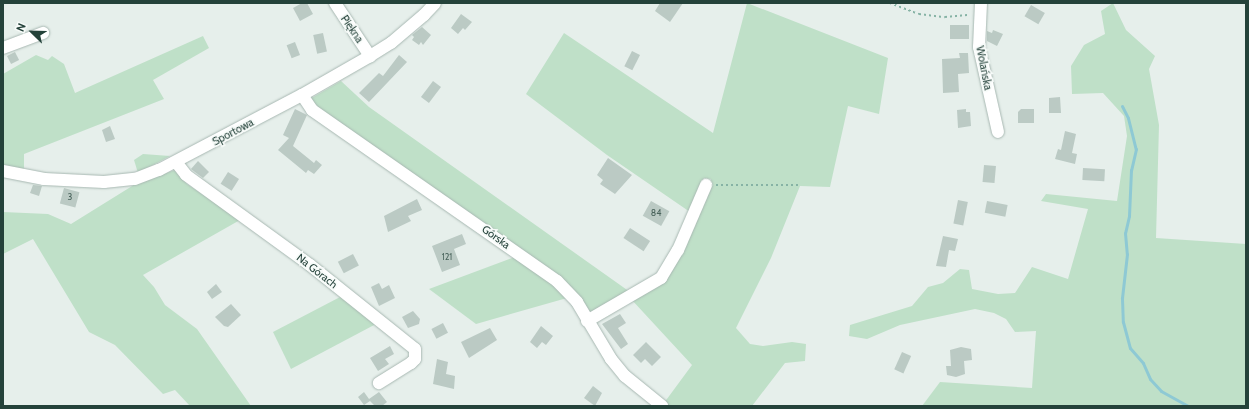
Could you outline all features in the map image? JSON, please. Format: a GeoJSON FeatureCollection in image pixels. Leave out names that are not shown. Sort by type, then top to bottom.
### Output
{"type":"FeatureCollection","features":[{"type":"Feature","properties":{"kind":"street","name":"Piękna"},"geometry":{"type":"LineString","coordinates":[[335,3],[370,56]]}},
{"type":"Feature","properties":{"kind":"street","name":"Sportowa"},"geometry":{"type":"LineString","coordinates":[[3,171],[44,179],[104,182],[135,178],[176,162],[302,95],[370,56],[391,43],[424,16],[435,3]]}},
{"type":"Feature","properties":{"kind":"street","name":"Wolańska"},"geometry":{"type":"LineString","coordinates":[[980,8],[979,47],[998,132]]}},
{"type":"Feature","properties":{"kind":"street"},"geometry":{"type":"LineString","coordinates":[[3,48],[43,33]]}},
{"type":"Feature","properties":{"kind":"street","name":"Górska"},"geometry":{"type":"LineString","coordinates":[[302,95],[312,110],[557,281],[577,302],[611,359],[625,376],[662,406]]}},
{"type":"Feature","properties":{"kind":"street","name":"Na Górach"},"geometry":{"type":"LineString","coordinates":[[176,162],[186,175],[310,264],[415,349],[415,359],[412,363],[379,383]]}},
{"type":"Feature","properties":{"kind":"street"},"geometry":{"type":"LineString","coordinates":[[587,321],[661,278],[672,264],[685,238],[706,185]]}},
{"type":"Feature","properties":{"kind":"path"},"geometry":{"type":"LineString","coordinates":[[890,3],[919,14],[945,17],[980,8]]}},
{"type":"Feature","properties":{"kind":"path"},"geometry":{"type":"LineString","coordinates":[[706,185],[800,186]]}},
{"type":"Feature","properties":{"kind":"green space"},"geometry":{"type":"Polygon","coordinates":[[[747,3],[888,58],[879,114],[848,106],[830,187],[800,186],[771,258],[736,328],[750,344],[763,346],[792,342],[806,344],[805,361],[785,363],[752,406],[667,406],[664,403],[692,365],[631,299],[667,276],[694,224],[711,179],[704,178],[690,212],[607,155],[526,94],[564,33],[713,133],[747,3]]]}},
{"type":"Feature","properties":{"kind":"green space"},"geometry":{"type":"Polygon","coordinates":[[[1113,3],[1126,30],[1155,56],[1149,69],[1159,125],[1156,238],[1246,244],[1246,406],[922,406],[940,382],[1032,388],[1036,331],[1015,332],[1006,319],[994,313],[975,309],[900,325],[867,339],[849,336],[850,325],[912,306],[928,287],[943,283],[960,269],[969,270],[972,289],[998,294],[1015,293],[1032,267],[1068,279],[1088,209],[1041,201],[1046,194],[1117,201],[1127,136],[1124,116],[1103,93],[1072,94],[1071,66],[1084,45],[1105,34],[1101,11],[1113,3]]]}},
{"type":"Feature","properties":{"kind":"green space"},"geometry":{"type":"Polygon","coordinates":[[[203,36],[209,48],[153,80],[164,99],[24,154],[24,171],[3,168],[3,74],[36,55],[48,60],[52,56],[64,64],[75,93],[203,36]]]}},
{"type":"Feature","properties":{"kind":"green space"},"geometry":{"type":"Polygon","coordinates":[[[341,81],[369,107],[630,292],[595,312],[587,311],[577,294],[313,106],[310,99],[341,81]]]}},
{"type":"Feature","properties":{"kind":"green space"},"geometry":{"type":"Polygon","coordinates":[[[143,154],[170,156],[138,173],[134,160],[143,154]]]}},
{"type":"Feature","properties":{"kind":"green space"},"geometry":{"type":"Polygon","coordinates":[[[175,170],[187,184],[240,220],[143,275],[154,287],[165,305],[197,329],[251,406],[190,406],[175,390],[163,394],[115,345],[89,332],[33,239],[3,254],[3,212],[48,214],[71,224],[137,183],[175,170]]]}},
{"type":"Feature","properties":{"kind":"green space"},"geometry":{"type":"Polygon","coordinates":[[[515,257],[548,279],[567,298],[476,324],[429,289],[515,257]]]}},
{"type":"Feature","properties":{"kind":"green space"},"geometry":{"type":"Polygon","coordinates":[[[342,296],[376,324],[291,369],[273,332],[342,296]]]}},
{"type":"Feature","properties":{"kind":"building"},"geometry":{"type":"Polygon","coordinates":[[[302,3],[307,3],[313,14],[300,21],[293,8],[302,3]]]}},
{"type":"Feature","properties":{"kind":"building"},"geometry":{"type":"Polygon","coordinates":[[[660,3],[683,3],[670,22],[655,11],[660,3]]]}},
{"type":"Feature","properties":{"kind":"building"},"geometry":{"type":"Polygon","coordinates":[[[1031,5],[1045,13],[1038,24],[1024,16],[1031,5]]]}},
{"type":"Feature","properties":{"kind":"building"},"geometry":{"type":"Polygon","coordinates":[[[461,14],[472,22],[465,30],[463,28],[458,34],[451,28],[461,14]]]}},
{"type":"Feature","properties":{"kind":"building"},"geometry":{"type":"Polygon","coordinates":[[[950,25],[969,25],[969,39],[950,39],[950,25]]]}},
{"type":"Feature","properties":{"kind":"building"},"geometry":{"type":"Polygon","coordinates":[[[422,27],[431,35],[423,45],[421,42],[419,45],[412,40],[414,37],[412,35],[422,27]]]}},
{"type":"Feature","properties":{"kind":"building"},"geometry":{"type":"Polygon","coordinates":[[[993,30],[1003,34],[997,46],[987,41],[987,31],[992,33],[993,30]]]}},
{"type":"Feature","properties":{"kind":"building"},"geometry":{"type":"Polygon","coordinates":[[[323,33],[327,52],[317,54],[313,35],[323,33]]]}},
{"type":"Feature","properties":{"kind":"building"},"geometry":{"type":"Polygon","coordinates":[[[295,42],[300,55],[292,58],[287,45],[295,42]]]}},
{"type":"Feature","properties":{"kind":"building"},"geometry":{"type":"Polygon","coordinates":[[[632,51],[640,55],[632,70],[624,66],[632,51]]]}},
{"type":"Feature","properties":{"kind":"building"},"geometry":{"type":"Polygon","coordinates":[[[15,52],[19,60],[11,64],[7,56],[15,52]]]}},
{"type":"Feature","properties":{"kind":"building"},"geometry":{"type":"Polygon","coordinates":[[[959,53],[968,53],[969,73],[958,74],[959,92],[943,93],[942,59],[960,58],[959,53]]]}},
{"type":"Feature","properties":{"kind":"building"},"geometry":{"type":"Polygon","coordinates":[[[399,55],[407,62],[369,102],[359,93],[379,73],[383,76],[399,55]]]}},
{"type":"Feature","properties":{"kind":"building"},"geometry":{"type":"Polygon","coordinates":[[[433,81],[441,87],[429,103],[421,97],[433,81]]]}},
{"type":"Feature","properties":{"kind":"building"},"geometry":{"type":"Polygon","coordinates":[[[1060,97],[1061,113],[1049,113],[1049,98],[1060,97]]]}},
{"type":"Feature","properties":{"kind":"building"},"geometry":{"type":"Polygon","coordinates":[[[295,109],[307,115],[293,146],[314,163],[316,160],[322,165],[314,174],[308,170],[306,173],[278,150],[289,138],[283,135],[295,109]]]}},
{"type":"Feature","properties":{"kind":"building"},"geometry":{"type":"Polygon","coordinates":[[[966,109],[966,112],[970,112],[971,126],[958,128],[957,110],[966,109]]]}},
{"type":"Feature","properties":{"kind":"building"},"geometry":{"type":"Polygon","coordinates":[[[1021,109],[1034,109],[1034,123],[1018,123],[1018,112],[1021,109]]]}},
{"type":"Feature","properties":{"kind":"building"},"geometry":{"type":"Polygon","coordinates":[[[110,126],[115,139],[106,142],[102,130],[110,126]]]}},
{"type":"Feature","properties":{"kind":"building"},"geometry":{"type":"Polygon","coordinates":[[[1065,131],[1076,134],[1072,153],[1077,154],[1075,164],[1055,159],[1058,149],[1061,150],[1065,131]]]}},
{"type":"Feature","properties":{"kind":"building"},"geometry":{"type":"Polygon","coordinates":[[[608,158],[632,175],[615,194],[600,184],[603,180],[597,175],[608,158]]]}},
{"type":"Feature","properties":{"kind":"building"},"geometry":{"type":"Polygon","coordinates":[[[198,161],[209,172],[203,178],[191,169],[198,161]]]}},
{"type":"Feature","properties":{"kind":"building"},"geometry":{"type":"Polygon","coordinates":[[[984,165],[996,166],[994,183],[983,182],[984,165]]]}},
{"type":"Feature","properties":{"kind":"building"},"geometry":{"type":"Polygon","coordinates":[[[1083,168],[1105,169],[1104,181],[1082,180],[1083,168]]]}},
{"type":"Feature","properties":{"kind":"building"},"geometry":{"type":"Polygon","coordinates":[[[228,172],[239,179],[232,191],[221,184],[228,172]]]}},
{"type":"Feature","properties":{"kind":"building"},"geometry":{"type":"Polygon","coordinates":[[[33,185],[42,186],[39,196],[30,193],[33,185]]]}},
{"type":"Feature","properties":{"kind":"building"},"geometry":{"type":"Polygon","coordinates":[[[64,188],[79,192],[75,208],[60,203],[64,188]]]}},
{"type":"Feature","properties":{"kind":"building"},"geometry":{"type":"Polygon","coordinates":[[[417,199],[422,210],[408,216],[411,221],[388,232],[384,216],[417,199]]]}},
{"type":"Feature","properties":{"kind":"building"},"geometry":{"type":"Polygon","coordinates":[[[958,200],[968,202],[963,225],[953,224],[958,200]]]}},
{"type":"Feature","properties":{"kind":"building"},"geometry":{"type":"Polygon","coordinates":[[[651,201],[669,211],[661,226],[643,216],[651,201]]]}},
{"type":"Feature","properties":{"kind":"building"},"geometry":{"type":"Polygon","coordinates":[[[987,201],[1008,205],[1005,217],[985,213],[987,201]]]}},
{"type":"Feature","properties":{"kind":"building"},"geometry":{"type":"Polygon","coordinates":[[[630,228],[650,241],[644,251],[623,238],[630,228]]]}},
{"type":"Feature","properties":{"kind":"building"},"geometry":{"type":"Polygon","coordinates":[[[462,234],[466,244],[454,249],[460,265],[442,272],[432,246],[462,234]]]}},
{"type":"Feature","properties":{"kind":"building"},"geometry":{"type":"Polygon","coordinates":[[[943,236],[958,239],[955,251],[949,250],[946,267],[936,266],[943,236]]]}},
{"type":"Feature","properties":{"kind":"building"},"geometry":{"type":"Polygon","coordinates":[[[353,254],[359,266],[344,273],[338,262],[353,254]]]}},
{"type":"Feature","properties":{"kind":"building"},"geometry":{"type":"Polygon","coordinates":[[[379,283],[382,289],[389,285],[395,298],[379,306],[371,287],[379,283]]]}},
{"type":"Feature","properties":{"kind":"building"},"geometry":{"type":"Polygon","coordinates":[[[216,284],[222,292],[212,299],[207,292],[216,284]]]}},
{"type":"Feature","properties":{"kind":"building"},"geometry":{"type":"Polygon","coordinates":[[[231,304],[241,315],[228,327],[224,326],[215,317],[231,304]]]}},
{"type":"Feature","properties":{"kind":"building"},"geometry":{"type":"Polygon","coordinates":[[[413,311],[420,319],[419,324],[408,328],[402,317],[413,311]]]}},
{"type":"Feature","properties":{"kind":"building"},"geometry":{"type":"Polygon","coordinates":[[[620,314],[626,323],[618,328],[628,344],[621,349],[602,324],[620,314]]]}},
{"type":"Feature","properties":{"kind":"building"},"geometry":{"type":"Polygon","coordinates":[[[443,323],[448,333],[436,339],[431,329],[443,323]]]}},
{"type":"Feature","properties":{"kind":"building"},"geometry":{"type":"Polygon","coordinates":[[[541,326],[553,336],[546,345],[542,342],[537,348],[530,342],[541,326]]]}},
{"type":"Feature","properties":{"kind":"building"},"geometry":{"type":"Polygon","coordinates":[[[490,328],[497,340],[469,358],[461,342],[490,328]]]}},
{"type":"Feature","properties":{"kind":"building"},"geometry":{"type":"Polygon","coordinates":[[[646,342],[661,357],[652,366],[645,359],[641,363],[633,355],[646,342]]]}},
{"type":"Feature","properties":{"kind":"building"},"geometry":{"type":"Polygon","coordinates":[[[390,346],[394,354],[385,359],[389,364],[378,371],[370,358],[390,346]]]}},
{"type":"Feature","properties":{"kind":"building"},"geometry":{"type":"Polygon","coordinates":[[[961,347],[971,349],[972,360],[964,361],[965,374],[956,377],[947,375],[946,366],[951,366],[950,350],[961,347]]]}},
{"type":"Feature","properties":{"kind":"building"},"geometry":{"type":"Polygon","coordinates":[[[902,352],[911,356],[903,373],[894,369],[902,352]]]}},
{"type":"Feature","properties":{"kind":"building"},"geometry":{"type":"Polygon","coordinates":[[[437,359],[448,362],[446,374],[455,376],[454,389],[433,384],[437,359]]]}},
{"type":"Feature","properties":{"kind":"building"},"geometry":{"type":"Polygon","coordinates":[[[593,386],[602,393],[595,406],[584,398],[593,386]]]}},
{"type":"Feature","properties":{"kind":"building"},"geometry":{"type":"Polygon","coordinates":[[[364,392],[369,399],[379,392],[387,402],[382,406],[375,406],[370,401],[364,405],[358,397],[364,392]]]}},
{"type":"Feature","properties":{"kind":"waterway"},"geometry":{"type":"LineString","coordinates":[[1122,106],[1128,118],[1136,149],[1131,170],[1129,216],[1125,233],[1127,254],[1122,298],[1123,322],[1130,348],[1143,363],[1150,379],[1161,391],[1188,406]]}}]}
